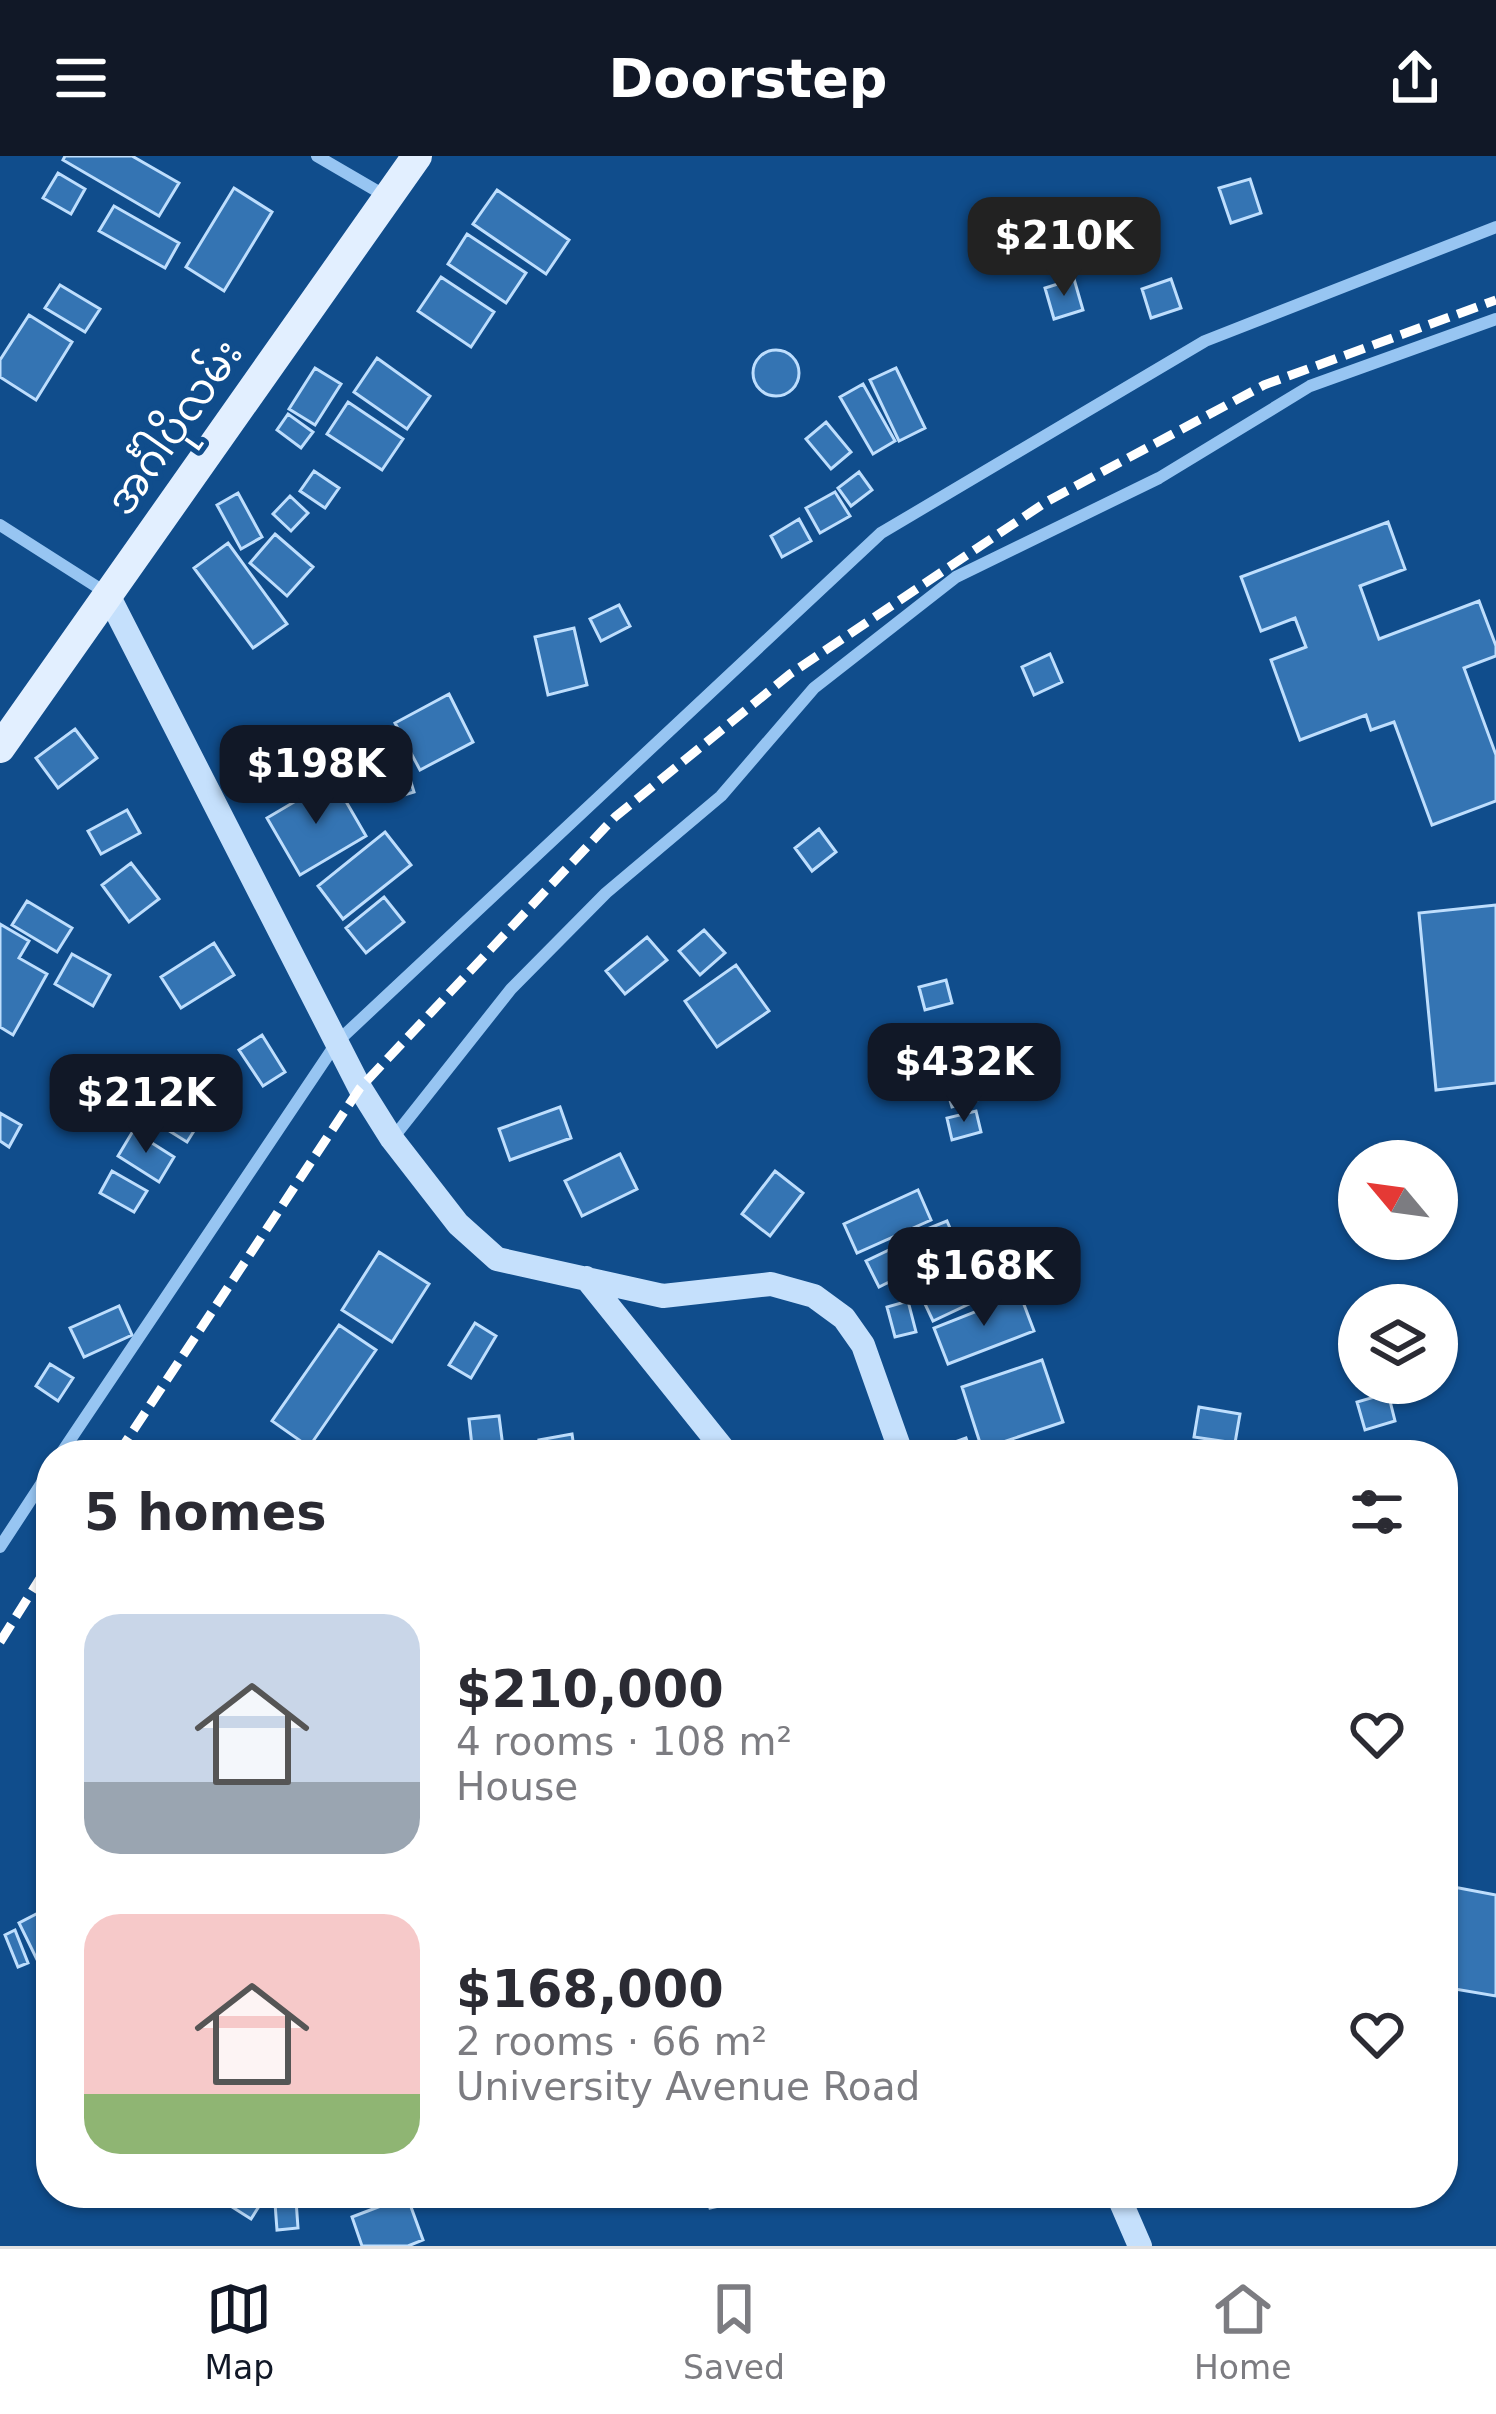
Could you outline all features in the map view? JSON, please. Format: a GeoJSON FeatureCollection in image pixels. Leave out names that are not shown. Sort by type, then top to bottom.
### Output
{"type":"FeatureCollection","features":[{"type":"Feature","properties":{"kind":"main road","name":"အင်္ဂါပိုလမ်း"},"geometry":{"type":"LineString","coordinates":[[0,748],[417,156]]}},
{"type":"Feature","properties":{"kind":"main road"},"geometry":{"type":"LineString","coordinates":[[107,593],[337,1042],[392,1139],[458,1224],[497,1259],[663,1296],[771,1284],[814,1296],[844,1318],[862,1345],[897,1440]]}},
{"type":"Feature","properties":{"kind":"main road"},"geometry":{"type":"LineString","coordinates":[[586,1278],[716,1440]]}},
{"type":"Feature","properties":{"kind":"main road"},"geometry":{"type":"LineString","coordinates":[[1124,2208],[1140,2246]]}},
{"type":"Feature","properties":{"kind":"street"},"geometry":{"type":"LineString","coordinates":[[317,156],[389,198]]}},
{"type":"Feature","properties":{"kind":"street"},"geometry":{"type":"LineString","coordinates":[[70,1440],[337,1042],[880,533],[1205,341],[1496,227]]}},
{"type":"Feature","properties":{"kind":"street"},"geometry":{"type":"LineString","coordinates":[[392,1139],[511,989],[606,893],[721,796],[814,688],[956,577],[1159,478],[1310,386],[1496,319]]}},
{"type":"Feature","properties":{"kind":"street"},"geometry":{"type":"LineString","coordinates":[[0,525],[107,593]]}},
{"type":"Feature","properties":{"kind":"street"},"geometry":{"type":"LineString","coordinates":[[0,1547],[36,1492]]}},
{"type":"Feature","properties":{"kind":"building"},"geometry":{"type":"Polygon","coordinates":[[[65,156],[132,156],[179,183],[159,216],[63,160],[65,156]]]}},
{"type":"Feature","properties":{"kind":"building"},"geometry":{"type":"Polygon","coordinates":[[[58,173],[85,189],[71,214],[43,198],[58,173]]]}},
{"type":"Feature","properties":{"kind":"building"},"geometry":{"type":"Polygon","coordinates":[[[1250,179],[1261,213],[1231,223],[1219,188],[1250,179]]]}},
{"type":"Feature","properties":{"kind":"building"},"geometry":{"type":"Polygon","coordinates":[[[234,188],[272,212],[224,291],[186,267],[234,188]]]}},
{"type":"Feature","properties":{"kind":"building"},"geometry":{"type":"Polygon","coordinates":[[[497,190],[569,240],[546,274],[473,224],[497,190]]]}},
{"type":"Feature","properties":{"kind":"building"},"geometry":{"type":"Polygon","coordinates":[[[114,206],[179,243],[165,268],[99,231],[114,206]]]}},
{"type":"Feature","properties":{"kind":"building"},"geometry":{"type":"Polygon","coordinates":[[[467,234],[526,273],[506,303],[448,264],[467,234]]]}},
{"type":"Feature","properties":{"kind":"building"},"geometry":{"type":"Polygon","coordinates":[[[441,277],[494,312],[471,347],[418,311],[441,277]]]}},
{"type":"Feature","properties":{"kind":"building"},"geometry":{"type":"Polygon","coordinates":[[[1074,279],[1083,310],[1054,319],[1045,288],[1074,279]]]}},
{"type":"Feature","properties":{"kind":"building"},"geometry":{"type":"Polygon","coordinates":[[[1171,279],[1181,308],[1151,318],[1142,289],[1171,279]]]}},
{"type":"Feature","properties":{"kind":"building"},"geometry":{"type":"Polygon","coordinates":[[[60,285],[100,309],[85,332],[45,308],[60,285]]]}},
{"type":"Feature","properties":{"kind":"building"},"geometry":{"type":"Polygon","coordinates":[[[29,315],[72,342],[36,400],[0,377],[0,360],[29,315]]]}},
{"type":"Feature","properties":{"kind":"building"},"geometry":{"type":"Polygon","coordinates":[[[776,350],[792,357],[799,373],[792,389],[776,396],[760,389],[753,373],[760,357],[776,350]]]}},
{"type":"Feature","properties":{"kind":"building"},"geometry":{"type":"Polygon","coordinates":[[[377,358],[430,396],[407,429],[354,392],[377,358]]]}},
{"type":"Feature","properties":{"kind":"building"},"geometry":{"type":"Polygon","coordinates":[[[315,368],[341,384],[315,425],[289,409],[315,368]]]}},
{"type":"Feature","properties":{"kind":"building"},"geometry":{"type":"Polygon","coordinates":[[[896,368],[925,428],[899,441],[870,380],[896,368]]]}},
{"type":"Feature","properties":{"kind":"building"},"geometry":{"type":"Polygon","coordinates":[[[863,384],[895,441],[873,454],[840,397],[863,384]]]}},
{"type":"Feature","properties":{"kind":"building"},"geometry":{"type":"Polygon","coordinates":[[[348,402],[403,439],[382,470],[327,434],[348,402]]]}},
{"type":"Feature","properties":{"kind":"building"},"geometry":{"type":"Polygon","coordinates":[[[288,414],[313,432],[301,448],[277,430],[288,414]]]}},
{"type":"Feature","properties":{"kind":"building"},"geometry":{"type":"Polygon","coordinates":[[[826,422],[851,452],[831,469],[806,439],[826,422]]]}},
{"type":"Feature","properties":{"kind":"building"},"geometry":{"type":"Polygon","coordinates":[[[314,471],[339,488],[325,508],[300,491],[314,471]]]}},
{"type":"Feature","properties":{"kind":"building"},"geometry":{"type":"Polygon","coordinates":[[[859,472],[872,490],[851,506],[838,488],[859,472]]]}},
{"type":"Feature","properties":{"kind":"building"},"geometry":{"type":"Polygon","coordinates":[[[835,492],[850,516],[820,533],[806,508],[835,492]]]}},
{"type":"Feature","properties":{"kind":"building"},"geometry":{"type":"Polygon","coordinates":[[[238,493],[262,537],[241,549],[217,505],[238,493]]]}},
{"type":"Feature","properties":{"kind":"building"},"geometry":{"type":"Polygon","coordinates":[[[290,496],[308,513],[291,531],[273,514],[290,496]]]}},
{"type":"Feature","properties":{"kind":"building"},"geometry":{"type":"Polygon","coordinates":[[[799,519],[811,541],[782,557],[771,536],[799,519]]]}},
{"type":"Feature","properties":{"kind":"building"},"geometry":{"type":"Polygon","coordinates":[[[1388,522],[1405,569],[1360,586],[1379,639],[1479,601],[1496,646],[1496,656],[1464,668],[1496,755],[1496,801],[1432,825],[1394,722],[1371,730],[1366,715],[1300,740],[1271,660],[1306,647],[1295,618],[1261,631],[1241,577],[1388,522]]]}},
{"type":"Feature","properties":{"kind":"building"},"geometry":{"type":"Polygon","coordinates":[[[275,534],[313,567],[287,596],[250,563],[275,534]]]}},
{"type":"Feature","properties":{"kind":"building"},"geometry":{"type":"Polygon","coordinates":[[[228,543],[287,624],[253,648],[194,568],[228,543]]]}},
{"type":"Feature","properties":{"kind":"building"},"geometry":{"type":"Polygon","coordinates":[[[619,605],[630,626],[601,641],[590,619],[619,605]]]}},
{"type":"Feature","properties":{"kind":"building"},"geometry":{"type":"Polygon","coordinates":[[[574,628],[587,685],[548,695],[535,637],[574,628]]]}},
{"type":"Feature","properties":{"kind":"building"},"geometry":{"type":"Polygon","coordinates":[[[1050,654],[1062,682],[1034,695],[1022,667],[1050,654]]]}},
{"type":"Feature","properties":{"kind":"building"},"geometry":{"type":"Polygon","coordinates":[[[449,694],[473,742],[420,770],[395,723],[449,694]]]}},
{"type":"Feature","properties":{"kind":"building"},"geometry":{"type":"Polygon","coordinates":[[[75,729],[97,758],[58,788],[36,758],[75,729]]]}},
{"type":"Feature","properties":{"kind":"building"},"geometry":{"type":"Polygon","coordinates":[[[398,740],[414,792],[388,800],[372,749],[398,740]]]}},
{"type":"Feature","properties":{"kind":"building"},"geometry":{"type":"Polygon","coordinates":[[[333,779],[366,836],[300,875],[267,818],[333,779]]]}},
{"type":"Feature","properties":{"kind":"building"},"geometry":{"type":"Polygon","coordinates":[[[127,810],[140,833],[101,854],[88,831],[127,810]]]}},
{"type":"Feature","properties":{"kind":"building"},"geometry":{"type":"Polygon","coordinates":[[[819,829],[836,852],[812,871],[795,848],[819,829]]]}},
{"type":"Feature","properties":{"kind":"building"},"geometry":{"type":"Polygon","coordinates":[[[385,832],[411,865],[343,919],[318,886],[385,832]]]}},
{"type":"Feature","properties":{"kind":"building"},"geometry":{"type":"Polygon","coordinates":[[[131,863],[159,899],[129,922],[102,885],[131,863]]]}},
{"type":"Feature","properties":{"kind":"building"},"geometry":{"type":"Polygon","coordinates":[[[384,897],[404,922],[366,953],[346,928],[384,897]]]}},
{"type":"Feature","properties":{"kind":"building"},"geometry":{"type":"Polygon","coordinates":[[[27,901],[72,928],[57,952],[12,925],[27,901]]]}},
{"type":"Feature","properties":{"kind":"building"},"geometry":{"type":"Polygon","coordinates":[[[1496,905],[1496,1083],[1436,1090],[1419,913],[1496,905]]]}},
{"type":"Feature","properties":{"kind":"building"},"geometry":{"type":"Polygon","coordinates":[[[0,924],[29,941],[19,958],[47,974],[13,1035],[0,1027],[0,924]]]}},
{"type":"Feature","properties":{"kind":"building"},"geometry":{"type":"Polygon","coordinates":[[[704,930],[725,953],[700,975],[679,951],[704,930]]]}},
{"type":"Feature","properties":{"kind":"building"},"geometry":{"type":"Polygon","coordinates":[[[647,937],[667,960],[625,994],[606,971],[647,937]]]}},
{"type":"Feature","properties":{"kind":"building"},"geometry":{"type":"Polygon","coordinates":[[[214,943],[234,975],[181,1008],[161,977],[214,943]]]}},
{"type":"Feature","properties":{"kind":"building"},"geometry":{"type":"Polygon","coordinates":[[[72,954],[110,975],[93,1006],[55,984],[72,954]]]}},
{"type":"Feature","properties":{"kind":"building"},"geometry":{"type":"Polygon","coordinates":[[[736,965],[769,1011],[717,1047],[685,1001],[736,965]]]}},
{"type":"Feature","properties":{"kind":"building"},"geometry":{"type":"Polygon","coordinates":[[[946,980],[952,1003],[925,1010],[919,987],[946,980]]]}},
{"type":"Feature","properties":{"kind":"building"},"geometry":{"type":"Polygon","coordinates":[[[262,1035],[285,1072],[263,1086],[239,1050],[262,1035]]]}},
{"type":"Feature","properties":{"kind":"building"},"geometry":{"type":"Polygon","coordinates":[[[972,1079],[977,1100],[952,1107],[946,1087],[972,1079]]]}},
{"type":"Feature","properties":{"kind":"building"},"geometry":{"type":"Polygon","coordinates":[[[167,1102],[199,1123],[187,1142],[155,1122],[167,1102]]]}},
{"type":"Feature","properties":{"kind":"building"},"geometry":{"type":"Polygon","coordinates":[[[560,1107],[571,1138],[510,1160],[499,1129],[560,1107]]]}},
{"type":"Feature","properties":{"kind":"building"},"geometry":{"type":"Polygon","coordinates":[[[976,1111],[981,1132],[952,1140],[947,1118],[976,1111]]]}},
{"type":"Feature","properties":{"kind":"building"},"geometry":{"type":"Polygon","coordinates":[[[0,1113],[21,1125],[9,1147],[0,1141],[0,1113]]]}},
{"type":"Feature","properties":{"kind":"building"},"geometry":{"type":"Polygon","coordinates":[[[133,1131],[174,1157],[159,1182],[118,1156],[133,1131]]]}},
{"type":"Feature","properties":{"kind":"building"},"geometry":{"type":"Polygon","coordinates":[[[620,1154],[637,1189],[582,1216],[565,1181],[620,1154]]]}},
{"type":"Feature","properties":{"kind":"building"},"geometry":{"type":"Polygon","coordinates":[[[112,1171],[147,1191],[134,1212],[100,1193],[112,1171]]]}},
{"type":"Feature","properties":{"kind":"building"},"geometry":{"type":"Polygon","coordinates":[[[775,1171],[803,1193],[770,1236],[742,1214],[775,1171]]]}},
{"type":"Feature","properties":{"kind":"building"},"geometry":{"type":"Polygon","coordinates":[[[918,1190],[931,1220],[857,1253],[844,1224],[918,1190]]]}},
{"type":"Feature","properties":{"kind":"building"},"geometry":{"type":"Polygon","coordinates":[[[947,1221],[958,1247],[908,1268],[897,1241],[947,1221]]]}},
{"type":"Feature","properties":{"kind":"building"},"geometry":{"type":"Polygon","coordinates":[[[889,1250],[901,1276],[879,1287],[866,1261],[889,1250]]]}},
{"type":"Feature","properties":{"kind":"building"},"geometry":{"type":"Polygon","coordinates":[[[991,1251],[1007,1286],[933,1321],[916,1285],[991,1251]]]}},
{"type":"Feature","properties":{"kind":"building"},"geometry":{"type":"Polygon","coordinates":[[[379,1252],[429,1284],[392,1342],[342,1310],[379,1252]]]}},
{"type":"Feature","properties":{"kind":"building"},"geometry":{"type":"Polygon","coordinates":[[[1020,1294],[1034,1331],[948,1364],[934,1328],[1020,1294]]]}},
{"type":"Feature","properties":{"kind":"building"},"geometry":{"type":"Polygon","coordinates":[[[908,1301],[916,1332],[895,1337],[887,1307],[908,1301]]]}},
{"type":"Feature","properties":{"kind":"building"},"geometry":{"type":"Polygon","coordinates":[[[119,1306],[132,1335],[84,1357],[70,1328],[119,1306]]]}},
{"type":"Feature","properties":{"kind":"building"},"geometry":{"type":"Polygon","coordinates":[[[475,1323],[496,1336],[471,1378],[449,1365],[475,1323]]]}},
{"type":"Feature","properties":{"kind":"building"},"geometry":{"type":"Polygon","coordinates":[[[339,1325],[376,1350],[314,1440],[299,1440],[272,1421],[339,1325]]]}},
{"type":"Feature","properties":{"kind":"building"},"geometry":{"type":"Polygon","coordinates":[[[1042,1360],[1063,1422],[1009,1440],[979,1440],[962,1387],[1042,1360]]]}},
{"type":"Feature","properties":{"kind":"building"},"geometry":{"type":"Polygon","coordinates":[[[50,1364],[73,1378],[58,1401],[36,1386],[50,1364]]]}},
{"type":"Feature","properties":{"kind":"building"},"geometry":{"type":"Polygon","coordinates":[[[1358,1404],[1391,1404],[1395,1421],[1365,1430],[1358,1404]]]}},
{"type":"Feature","properties":{"kind":"building"},"geometry":{"type":"Polygon","coordinates":[[[1199,1407],[1240,1414],[1236,1440],[1194,1437],[1199,1407]]]}},
{"type":"Feature","properties":{"kind":"building"},"geometry":{"type":"Polygon","coordinates":[[[499,1416],[502,1440],[471,1440],[469,1419],[499,1416]]]}},
{"type":"Feature","properties":{"kind":"building"},"geometry":{"type":"Polygon","coordinates":[[[572,1434],[573,1440],[539,1440],[572,1434]]]}},
{"type":"Feature","properties":{"kind":"building"},"geometry":{"type":"Polygon","coordinates":[[[1458,1888],[1496,1895],[1496,1996],[1458,1990],[1458,1888]]]}},
{"type":"Feature","properties":{"kind":"building"},"geometry":{"type":"Polygon","coordinates":[[[36,1914],[36,1958],[19,1923],[36,1914]]]}},
{"type":"Feature","properties":{"kind":"building"},"geometry":{"type":"Polygon","coordinates":[[[15,1930],[28,1963],[18,1967],[5,1935],[15,1930]]]}},
{"type":"Feature","properties":{"kind":"building"},"geometry":{"type":"Polygon","coordinates":[[[234,2208],[258,2208],[251,2219],[234,2208]]]}},
{"type":"Feature","properties":{"kind":"building"},"geometry":{"type":"Polygon","coordinates":[[[275,2208],[297,2208],[298,2228],[277,2230],[275,2208]]]}},
{"type":"Feature","properties":{"kind":"building"},"geometry":{"type":"Polygon","coordinates":[[[376,2208],[411,2208],[423,2240],[408,2246],[362,2246],[352,2217],[376,2208]]]}},
{"type":"Feature","properties":{"kind":"railway"},"geometry":{"type":"LineString","coordinates":[[127,1440],[360,1088],[615,817],[790,674],[1046,502],[1264,385],[1496,300]]}},
{"type":"Feature","properties":{"kind":"railway"},"geometry":{"type":"LineString","coordinates":[[0,1642],[36,1585]]}}]}
